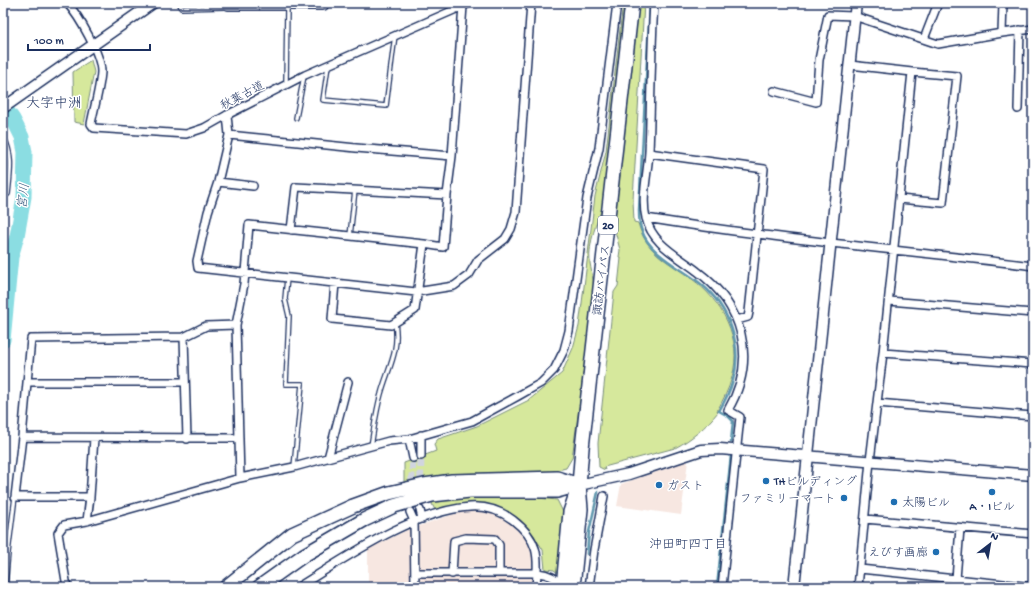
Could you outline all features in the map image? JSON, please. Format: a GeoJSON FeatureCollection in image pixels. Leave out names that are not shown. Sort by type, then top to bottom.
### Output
{"type":"FeatureCollection","features":[{"type":"Feature","properties":{"kind":"highway","name":"諏訪バイパス"},"geometry":{"type":"LineString","coordinates":[[566,586],[581,509],[579,485],[582,448],[632,3]]}},
{"type":"Feature","properties":{"kind":"highway"},"geometry":{"type":"LineString","coordinates":[[226,587],[292,534],[353,506],[389,494],[424,485],[452,481],[557,478],[579,485]]}},
{"type":"Feature","properties":{"kind":"highway"},"geometry":{"type":"LineString","coordinates":[[259,587],[304,555],[364,520],[394,506],[409,501],[432,495],[470,491],[557,491],[579,485]]}},
{"type":"Feature","properties":{"kind":"street","name":"秋葉古道"},"geometry":{"type":"LineString","coordinates":[[67,3],[73,9],[93,45],[100,63],[101,73],[91,124],[94,128],[186,134],[204,128],[305,75],[466,4]]}},
{"type":"Feature","properties":{"kind":"street"},"geometry":{"type":"LineString","coordinates":[[3,108],[153,3]]}},
{"type":"Feature","properties":{"kind":"street"},"geometry":{"type":"LineString","coordinates":[[227,115],[229,135],[218,182],[208,212],[197,261],[198,268],[416,292],[454,286],[469,275],[478,260],[505,239],[511,229],[516,212],[532,3]]}},
{"type":"Feature","properties":{"kind":"street"},"geometry":{"type":"LineString","coordinates":[[67,587],[58,533],[64,525],[240,478],[294,467],[389,441],[409,439],[472,421],[541,383],[554,370],[564,350],[574,304],[587,198],[599,148],[617,3]]}},
{"type":"Feature","properties":{"kind":"street"},"geometry":{"type":"LineString","coordinates":[[654,3],[649,153],[645,200],[646,218],[651,233],[669,251],[698,271],[713,284],[727,301],[737,320],[744,347],[743,372],[735,397],[728,410],[740,417],[722,587]]}},
{"type":"Feature","properties":{"kind":"street"},"geometry":{"type":"LineString","coordinates":[[794,587],[856,3]]}},
{"type":"Feature","properties":{"kind":"street"},"geometry":{"type":"LineString","coordinates":[[924,39],[938,3]]}},
{"type":"Feature","properties":{"kind":"street"},"geometry":{"type":"LineString","coordinates":[[1002,3],[1002,33]]}},
{"type":"Feature","properties":{"kind":"street"},"geometry":{"type":"LineString","coordinates":[[228,4],[324,6]]}},
{"type":"Feature","properties":{"kind":"street"},"geometry":{"type":"LineString","coordinates":[[240,478],[236,325],[245,273],[249,225],[443,246],[466,4]]}},
{"type":"Feature","properties":{"kind":"street"},"geometry":{"type":"LineString","coordinates":[[774,91],[816,102],[819,60],[828,15],[854,16],[938,44],[1033,29]]}},
{"type":"Feature","properties":{"kind":"street"},"geometry":{"type":"LineString","coordinates":[[1018,109],[1020,30]]}},
{"type":"Feature","properties":{"kind":"street"},"geometry":{"type":"LineString","coordinates":[[850,65],[957,76],[944,203],[899,199]]}},
{"type":"Feature","properties":{"kind":"street"},"geometry":{"type":"LineString","coordinates":[[858,587],[870,461],[889,301],[912,72]]}},
{"type":"Feature","properties":{"kind":"street"},"geometry":{"type":"LineString","coordinates":[[229,135],[452,156]]}},
{"type":"Feature","properties":{"kind":"street"},"geometry":{"type":"LineString","coordinates":[[649,153],[764,169],[749,312],[748,317],[737,320]]}},
{"type":"Feature","properties":{"kind":"street"},"geometry":{"type":"LineString","coordinates":[[218,182],[253,186]]}},
{"type":"Feature","properties":{"kind":"street"},"geometry":{"type":"LineString","coordinates":[[292,230],[296,187],[447,195]]}},
{"type":"Feature","properties":{"kind":"street"},"geometry":{"type":"LineString","coordinates":[[646,218],[830,243],[894,249],[1033,266]]}},
{"type":"Feature","properties":{"kind":"street"},"geometry":{"type":"LineString","coordinates":[[335,283],[332,320],[391,325],[415,310],[416,292],[424,244]]}},
{"type":"Feature","properties":{"kind":"street"},"geometry":{"type":"LineString","coordinates":[[889,301],[1033,313]]}},
{"type":"Feature","properties":{"kind":"street"},"geometry":{"type":"LineString","coordinates":[[90,497],[15,497],[31,339],[184,337],[206,326],[236,325]]}},
{"type":"Feature","properties":{"kind":"street"},"geometry":{"type":"LineString","coordinates":[[184,337],[187,439]]}},
{"type":"Feature","properties":{"kind":"street"},"geometry":{"type":"LineString","coordinates":[[883,353],[1033,364]]}},
{"type":"Feature","properties":{"kind":"street"},"geometry":{"type":"LineString","coordinates":[[27,382],[186,382]]}},
{"type":"Feature","properties":{"kind":"street"},"geometry":{"type":"LineString","coordinates":[[328,458],[348,382]]}},
{"type":"Feature","properties":{"kind":"street"},"geometry":{"type":"LineString","coordinates":[[877,403],[1033,416]]}},
{"type":"Feature","properties":{"kind":"street"},"geometry":{"type":"LineString","coordinates":[[421,435],[421,456]]}},
{"type":"Feature","properties":{"kind":"street"},"geometry":{"type":"LineString","coordinates":[[22,437],[187,439],[239,438]]}},
{"type":"Feature","properties":{"kind":"street"},"geometry":{"type":"LineString","coordinates":[[86,520],[90,497],[94,438]]}},
{"type":"Feature","properties":{"kind":"street"},"geometry":{"type":"LineString","coordinates":[[409,439],[413,458]]}},
{"type":"Feature","properties":{"kind":"street"},"geometry":{"type":"LineString","coordinates":[[579,485],[629,474],[701,450],[720,449],[1033,475]]}},
{"type":"Feature","properties":{"kind":"street"},"geometry":{"type":"LineString","coordinates":[[589,587],[604,496]]}},
{"type":"Feature","properties":{"kind":"street"},"geometry":{"type":"LineString","coordinates":[[298,587],[379,539],[414,521],[453,510],[471,507],[486,508],[504,514],[521,527],[532,540],[537,552],[538,573],[536,587]]}},
{"type":"Feature","properties":{"kind":"street"},"geometry":{"type":"LineString","coordinates":[[420,510],[422,519]]}},
{"type":"Feature","properties":{"kind":"street"},"geometry":{"type":"LineString","coordinates":[[410,512],[414,521],[416,573],[415,587]]}},
{"type":"Feature","properties":{"kind":"street"},"geometry":{"type":"LineString","coordinates":[[865,519],[1033,534]]}},
{"type":"Feature","properties":{"kind":"street"},"geometry":{"type":"LineString","coordinates":[[956,580],[960,528]]}},
{"type":"Feature","properties":{"kind":"street"},"geometry":{"type":"LineString","coordinates":[[452,574],[454,541],[466,538],[495,539],[500,545],[499,573]]}},
{"type":"Feature","properties":{"kind":"street"},"geometry":{"type":"LineString","coordinates":[[860,569],[1033,587]]}},
{"type":"Feature","properties":{"kind":"street"},"geometry":{"type":"LineString","coordinates":[[416,573],[538,573],[546,574],[555,578],[566,586]]}},
{"type":"Feature","properties":{"kind":"lane"},"geometry":{"type":"LineString","coordinates":[[180,3],[181,8],[225,7],[228,4]]}},
{"type":"Feature","properties":{"kind":"lane"},"geometry":{"type":"LineString","coordinates":[[286,85],[287,5]]}},
{"type":"Feature","properties":{"kind":"lane"},"geometry":{"type":"LineString","coordinates":[[328,65],[323,100],[386,106],[395,35]]}},
{"type":"Feature","properties":{"kind":"lane"},"geometry":{"type":"LineString","coordinates":[[296,118],[305,75]]}},
{"type":"Feature","properties":{"kind":"lane"},"geometry":{"type":"LineString","coordinates":[[3,136],[8,145],[11,162],[8,194],[3,197]]}},
{"type":"Feature","properties":{"kind":"lane"},"geometry":{"type":"LineString","coordinates":[[350,236],[355,190]]}},
{"type":"Feature","properties":{"kind":"lane"},"geometry":{"type":"LineString","coordinates":[[287,278],[286,299],[289,316],[286,384],[302,384],[294,467]]}},
{"type":"Feature","properties":{"kind":"lane"},"geometry":{"type":"LineString","coordinates":[[371,446],[381,394],[394,357],[397,334],[395,322]]}},
{"type":"Feature","properties":{"kind":"lane"},"geometry":{"type":"LineString","coordinates":[[5,587],[15,497]]}},
{"type":"Feature","properties":{"kind":"shaded area"},"geometry":{"type":"Polygon","coordinates":[[[688,461],[681,515],[617,506],[621,484],[688,461]]]}},
{"type":"Feature","properties":{"kind":"shaded area"},"geometry":{"type":"Polygon","coordinates":[[[469,511],[483,511],[495,514],[509,522],[527,540],[532,548],[532,587],[368,587],[368,549],[407,530],[454,514],[469,511]]]}},
{"type":"Feature","properties":{"kind":"green space"},"geometry":{"type":"Polygon","coordinates":[[[623,3],[627,3],[604,203],[590,247],[590,263],[594,285],[594,299],[572,458],[566,468],[550,472],[404,487],[404,463],[436,451],[434,444],[438,439],[477,426],[529,400],[562,373],[573,348],[579,326],[595,196],[606,151],[623,3]]]}},
{"type":"Feature","properties":{"kind":"green space"},"geometry":{"type":"Polygon","coordinates":[[[639,3],[644,3],[633,200],[634,222],[638,223],[647,242],[659,256],[703,288],[721,310],[732,335],[735,349],[735,363],[726,394],[717,411],[718,412],[709,423],[687,441],[675,448],[604,467],[605,470],[599,467],[598,443],[614,292],[618,286],[621,258],[619,257],[620,250],[614,227],[639,3]]]}},
{"type":"Feature","properties":{"kind":"green space"},"geometry":{"type":"Polygon","coordinates":[[[91,60],[94,72],[84,124],[74,122],[73,72],[91,60]]]}},
{"type":"Feature","properties":{"kind":"green space"},"geometry":{"type":"Polygon","coordinates":[[[484,496],[557,500],[563,512],[559,574],[554,570],[545,569],[543,550],[540,545],[528,530],[511,514],[494,507],[436,512],[432,504],[433,502],[456,497],[484,496]]]}},
{"type":"Feature","properties":{"kind":"waterway"},"geometry":{"type":"LineString","coordinates":[[650,3],[639,210],[640,224],[646,240],[652,247],[668,261],[694,278],[711,293],[726,315],[735,340],[736,367],[730,388],[719,411],[733,421],[731,442]]}},
{"type":"Feature","properties":{"kind":"waterway","name":"宮川"},"geometry":{"type":"LineString","coordinates":[[3,105],[13,119],[22,137],[25,152],[24,197],[17,236],[11,257],[3,340]]}},
{"type":"Feature","properties":{"kind":"waterway"},"geometry":{"type":"LineString","coordinates":[[717,587],[731,455]]}},
{"type":"Feature","properties":{"kind":"waterway"},"geometry":{"type":"LineString","coordinates":[[587,554],[589,532],[598,492]]}},
{"type":"Feature","properties":{"kind":"tunnel"},"geometry":{"type":"LineString","coordinates":[[420,510],[421,456]]}},
{"type":"Feature","properties":{"kind":"tunnel"},"geometry":{"type":"LineString","coordinates":[[410,512],[413,458]]}},
{"type":"Feature","properties":{"kind":"place","name":"THビルディング"},"geometry":{"type":"Point","coordinates":[766,481]}},
{"type":"Feature","properties":{"kind":"place","name":"ガスト"},"geometry":{"type":"Point","coordinates":[659,485]}},
{"type":"Feature","properties":{"kind":"place","name":"A・Iビル"},"geometry":{"type":"Point","coordinates":[992,492]}},
{"type":"Feature","properties":{"kind":"place","name":"ファミリーマート"},"geometry":{"type":"Point","coordinates":[844,498]}},
{"type":"Feature","properties":{"kind":"place","name":"太陽ビル"},"geometry":{"type":"Point","coordinates":[894,502]}},
{"type":"Feature","properties":{"kind":"place","name":"えびす画廊"},"geometry":{"type":"Point","coordinates":[936,552]}},
{"type":"Feature","properties":{"kind":"district","name":"大字中洲"},"geometry":{"type":"Point","coordinates":[54,102]}},
{"type":"Feature","properties":{"kind":"district","name":"沖田町四丁目"},"geometry":{"type":"Point","coordinates":[688,543]}}]}
